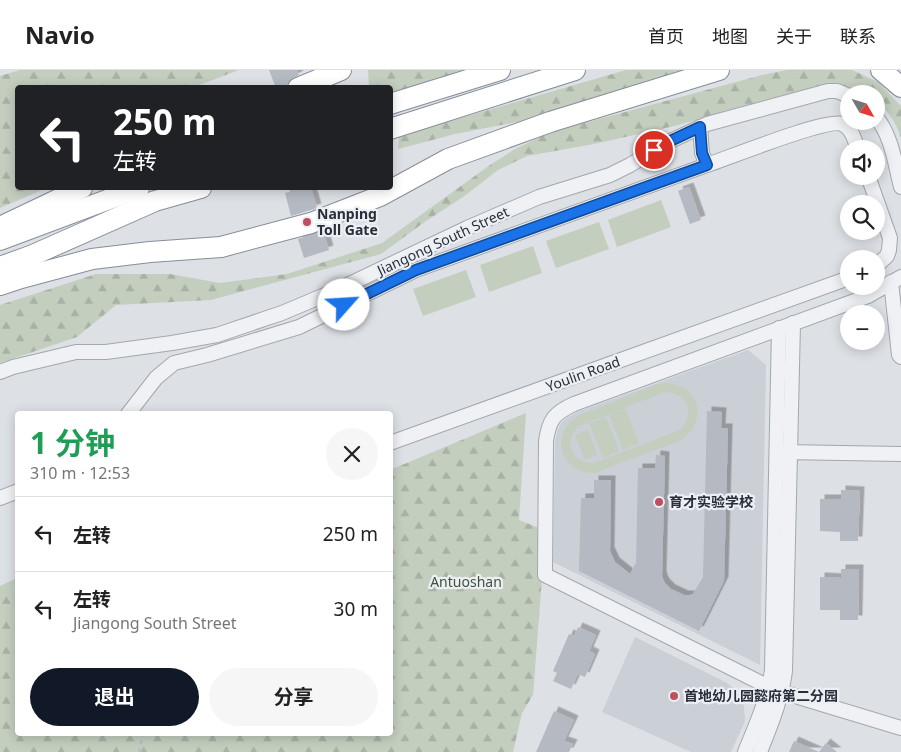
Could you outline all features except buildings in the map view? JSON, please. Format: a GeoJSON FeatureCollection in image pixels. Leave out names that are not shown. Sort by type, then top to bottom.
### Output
{"type":"FeatureCollection","features":[{"type":"Feature","properties":{"kind":"highway"},"geometry":{"type":"LineString","coordinates":[[305,85],[341,70]]}},
{"type":"Feature","properties":{"kind":"highway"},"geometry":{"type":"LineString","coordinates":[[393,103],[500,70]]}},
{"type":"Feature","properties":{"kind":"highway"},"geometry":{"type":"LineString","coordinates":[[393,128],[575,70]]}},
{"type":"Feature","properties":{"kind":"highway"},"geometry":{"type":"LineString","coordinates":[[393,189],[448,159],[550,122],[719,70]]}},
{"type":"Feature","properties":{"kind":"highway"},"geometry":{"type":"LineString","coordinates":[[881,70],[901,87]]}},
{"type":"Feature","properties":{"kind":"highway"},"geometry":{"type":"LineString","coordinates":[[0,227],[78,190]]}},
{"type":"Feature","properties":{"kind":"highway"},"geometry":{"type":"LineString","coordinates":[[0,240],[134,190]]}},
{"type":"Feature","properties":{"kind":"highway"},"geometry":{"type":"LineString","coordinates":[[0,267],[155,202],[194,190]]}},
{"type":"Feature","properties":{"kind":"highway"},"geometry":{"type":"LineString","coordinates":[[0,285],[92,259],[150,252],[221,247],[311,223],[391,190]]}},
{"type":"Feature","properties":{"kind":"street","name":"Jiangong South Street"},"geometry":{"type":"LineString","coordinates":[[0,372],[13,366],[76,352],[106,352],[217,336],[282,313],[340,288],[467,228],[539,197],[610,176],[666,143],[706,124],[828,91],[840,92]]}},
{"type":"Feature","properties":{"kind":"street"},"geometry":{"type":"LineString","coordinates":[[130,411],[156,378],[174,363],[294,329],[416,270],[676,183],[707,165],[807,129],[835,122],[844,125],[851,131],[854,140]]}},
{"type":"Feature","properties":{"kind":"street"},"geometry":{"type":"LineString","coordinates":[[700,127],[702,153],[707,165]]}},
{"type":"Feature","properties":{"kind":"street"},"geometry":{"type":"LineString","coordinates":[[885,130],[901,187]]}},
{"type":"Feature","properties":{"kind":"street"},"geometry":{"type":"LineString","coordinates":[[871,185],[890,238],[890,250],[885,258]]}},
{"type":"Feature","properties":{"kind":"street"},"geometry":{"type":"LineString","coordinates":[[901,358],[899,355],[896,279],[868,296],[562,409],[553,418],[548,429],[546,441],[545,575],[776,689],[901,728]]}},
{"type":"Feature","properties":{"kind":"street","name":"Youlin Road"},"geometry":{"type":"LineString","coordinates":[[393,442],[840,281]]}},
{"type":"Feature","properties":{"kind":"street"},"geometry":{"type":"LineString","coordinates":[[783,452],[793,323]]}},
{"type":"Feature","properties":{"kind":"street"},"geometry":{"type":"LineString","coordinates":[[745,752],[764,705],[776,689],[786,658],[779,328]]}},
{"type":"Feature","properties":{"kind":"street"},"geometry":{"type":"LineString","coordinates":[[783,452],[901,454]]}},
{"type":"Feature","properties":{"kind":"street"},"geometry":{"type":"LineString","coordinates":[[0,498],[15,492]]}},
{"type":"Feature","properties":{"kind":"street"},"geometry":{"type":"LineString","coordinates":[[760,752],[777,710],[776,689]]}},
{"type":"Feature","properties":{"kind":"path"},"geometry":{"type":"LineString","coordinates":[[139,752],[143,736]]}},
{"type":"Feature","properties":{"kind":"shaded area","name":"育才实验学校"},"geometry":{"type":"Polygon","coordinates":[[[748,350],[766,365],[760,665],[553,562],[555,442],[561,423],[577,412],[748,350]]]}},
{"type":"Feature","properties":{"kind":"shaded area","name":"首地幼儿园懿府第二分园"},"geometry":{"type":"Polygon","coordinates":[[[635,637],[727,683],[738,692],[744,706],[745,721],[731,752],[691,752],[602,712],[635,637]]]}},
{"type":"Feature","properties":{"kind":"green space"},"geometry":{"type":"Polygon","coordinates":[[[20,70],[239,70],[199,85],[15,85],[15,190],[42,190],[0,208],[0,76],[20,70]]]}},
{"type":"Feature","properties":{"kind":"green space"},"geometry":{"type":"Polygon","coordinates":[[[368,70],[471,70],[393,92],[393,85],[369,85],[368,70]]]}},
{"type":"Feature","properties":{"kind":"green space"},"geometry":{"type":"Polygon","coordinates":[[[626,70],[703,70],[542,117],[455,134],[398,149],[399,136],[626,70]]]}},
{"type":"Feature","properties":{"kind":"green space"},"geometry":{"type":"Polygon","coordinates":[[[787,70],[852,70],[881,85],[840,85],[840,89],[820,88],[670,127],[594,144],[527,156],[498,170],[463,197],[381,254],[211,300],[116,305],[77,337],[0,363],[0,305],[96,274],[170,274],[220,283],[287,274],[382,243],[490,165],[515,149],[551,132],[762,75],[787,70]]]}},
{"type":"Feature","properties":{"kind":"green space"},"geometry":{"type":"Polygon","coordinates":[[[885,89],[901,106],[901,138],[892,118],[885,109],[885,89]]]}},
{"type":"Feature","properties":{"kind":"green space"},"geometry":{"type":"Polygon","coordinates":[[[661,200],[671,227],[617,247],[608,220],[661,200]]]}},
{"type":"Feature","properties":{"kind":"green space"},"geometry":{"type":"Polygon","coordinates":[[[599,222],[609,249],[556,268],[546,241],[599,222]]]}},
{"type":"Feature","properties":{"kind":"green space"},"geometry":{"type":"Polygon","coordinates":[[[533,246],[542,273],[489,292],[480,265],[533,246]]]}},
{"type":"Feature","properties":{"kind":"green space"},"geometry":{"type":"Polygon","coordinates":[[[466,270],[476,297],[423,316],[413,289],[466,270]]]}},
{"type":"Feature","properties":{"kind":"green space"},"geometry":{"type":"Polygon","coordinates":[[[657,384],[676,385],[686,390],[693,397],[697,405],[697,415],[695,424],[689,433],[679,441],[594,473],[582,471],[566,459],[562,450],[562,441],[564,431],[570,422],[580,415],[657,384]],[[665,392],[579,426],[571,438],[572,450],[580,459],[594,463],[680,430],[688,418],[687,405],[684,400],[673,393],[665,392]]]}},
{"type":"Feature","properties":{"kind":"green space"},"geometry":{"type":"Polygon","coordinates":[[[625,408],[639,443],[623,450],[609,415],[625,408]]]}},
{"type":"Feature","properties":{"kind":"green space","name":"Antuoshan"},"geometry":{"type":"Polygon","coordinates":[[[526,413],[519,520],[539,528],[542,578],[533,695],[522,713],[513,752],[0,752],[0,586],[15,579],[15,736],[393,736],[393,469],[526,413]]]}},
{"type":"Feature","properties":{"kind":"green space"},"geometry":{"type":"Polygon","coordinates":[[[606,417],[619,451],[603,458],[589,423],[606,417]]]}},
{"type":"Feature","properties":{"kind":"green space"},"geometry":{"type":"Polygon","coordinates":[[[588,430],[597,455],[585,460],[575,435],[588,430]]]}},
{"type":"Feature","properties":{"kind":"place","name":"Nanping Toll Gate"},"geometry":{"type":"Point","coordinates":[307,222]}},
{"type":"Feature","properties":{"kind":"place","name":"育才实验学校"},"geometry":{"type":"Point","coordinates":[659,502]}},
{"type":"Feature","properties":{"kind":"place","name":"首地幼儿园懿府第二分园"},"geometry":{"type":"Point","coordinates":[674,696]}},
{"type":"Feature","properties":{"kind":"route"},"geometry":{"type":"LineString","coordinates":[[344,305],[416,270],[707,165],[702,153],[700,127],[654,150]]}}]}
